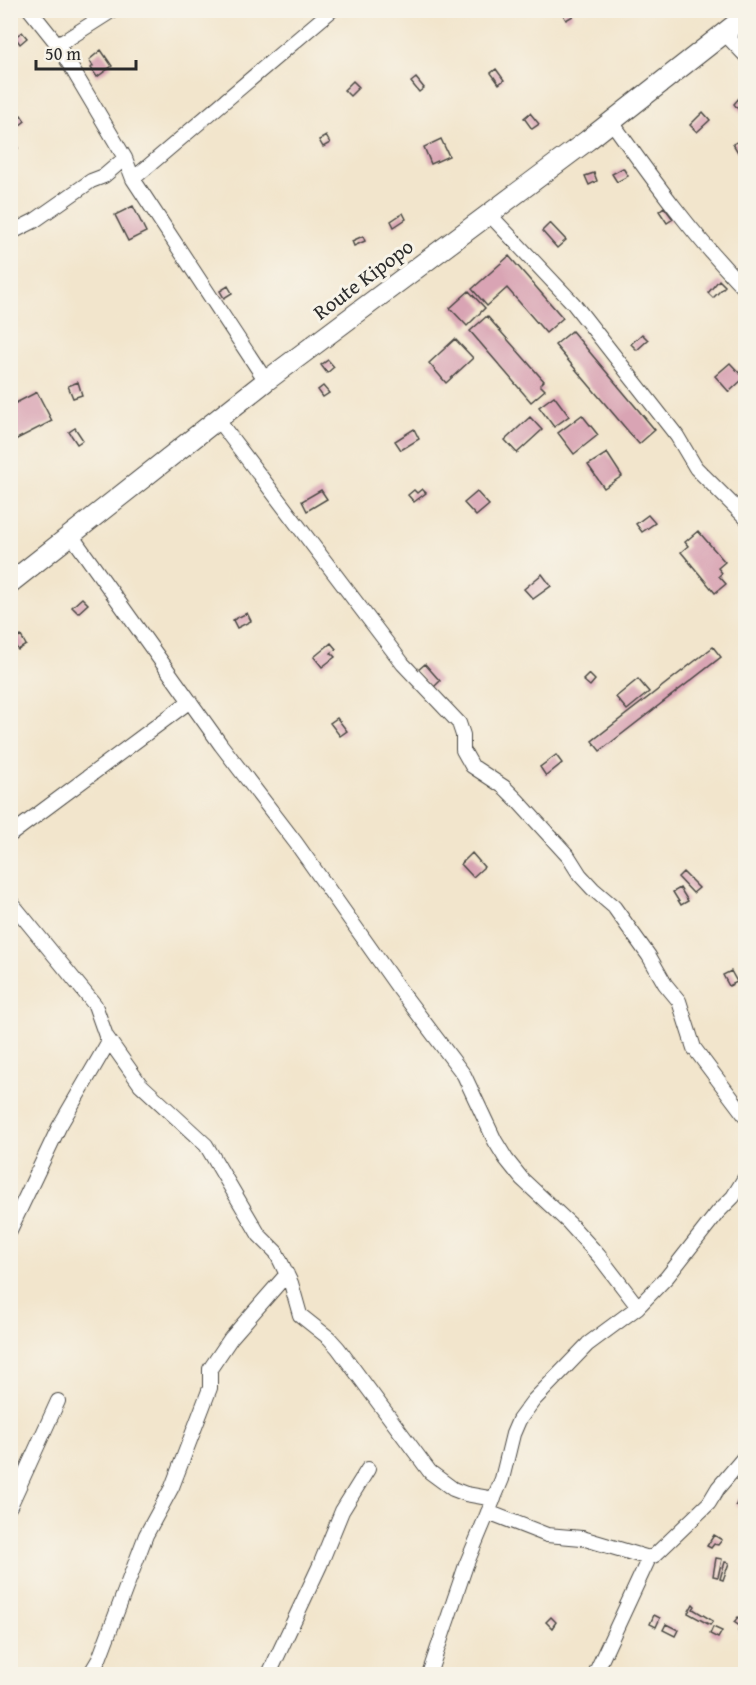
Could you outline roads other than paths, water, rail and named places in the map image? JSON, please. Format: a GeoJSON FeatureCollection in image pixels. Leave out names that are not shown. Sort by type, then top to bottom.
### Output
{"type":"FeatureCollection","features":[{"type":"Feature","properties":{"kind":"main road","name":"Route Kipopo"},"geometry":{"type":"LineString","coordinates":[[10,583],[266,381],[489,214],[746,16]]}},
{"type":"Feature","properties":{"kind":"street"},"geometry":{"type":"LineString","coordinates":[[30,10],[58,45],[125,158],[133,179],[266,381]]}},
{"type":"Feature","properties":{"kind":"street"},"geometry":{"type":"LineString","coordinates":[[58,45],[113,10]]}},
{"type":"Feature","properties":{"kind":"street"},"geometry":{"type":"LineString","coordinates":[[133,179],[332,10]]}},
{"type":"Feature","properties":{"kind":"street"},"geometry":{"type":"LineString","coordinates":[[724,33],[746,56]]}},
{"type":"Feature","properties":{"kind":"street"},"geometry":{"type":"LineString","coordinates":[[611,121],[685,222],[746,290]]}},
{"type":"Feature","properties":{"kind":"street"},"geometry":{"type":"LineString","coordinates":[[10,233],[34,221],[91,181],[104,176],[125,158]]}},
{"type":"Feature","properties":{"kind":"street"},"geometry":{"type":"LineString","coordinates":[[489,214],[573,303],[672,428],[696,468],[746,518]]}},
{"type":"Feature","properties":{"kind":"street"},"geometry":{"type":"LineString","coordinates":[[217,419],[403,664],[459,723],[463,735],[463,750],[472,766],[504,787],[568,856],[586,882],[614,907],[650,956],[665,984],[678,1001],[694,1048],[746,1117]]}},
{"type":"Feature","properties":{"kind":"street"},"geometry":{"type":"LineString","coordinates":[[71,535],[190,701],[296,843],[397,986],[464,1075],[506,1159],[522,1179],[591,1247],[638,1306]]}},
{"type":"Feature","properties":{"kind":"street"},"geometry":{"type":"LineString","coordinates":[[10,835],[190,701]]}},
{"type":"Feature","properties":{"kind":"street"},"geometry":{"type":"LineString","coordinates":[[10,902],[94,1005],[106,1036],[140,1084],[206,1145],[259,1235],[276,1252],[287,1274],[300,1315],[338,1348],[430,1472],[453,1489],[491,1505],[547,1535],[582,1538],[649,1558],[655,1556],[694,1519],[746,1455]]}},
{"type":"Feature","properties":{"kind":"street"},"geometry":{"type":"LineString","coordinates":[[10,1230],[60,1126],[109,1041]]}},
{"type":"Feature","properties":{"kind":"street"},"geometry":{"type":"LineString","coordinates":[[429,1674],[466,1565],[502,1479],[513,1434],[519,1420],[533,1401],[581,1350],[638,1306],[667,1277],[718,1212],[733,1197],[746,1176]]}},
{"type":"Feature","properties":{"kind":"street"},"geometry":{"type":"LineString","coordinates":[[90,1674],[99,1659],[146,1535],[172,1487],[210,1388],[210,1370],[231,1338],[287,1274]]}},
{"type":"Feature","properties":{"kind":"street"},"geometry":{"type":"LineString","coordinates":[[10,1506],[58,1401]]}},
{"type":"Feature","properties":{"kind":"street"},"geometry":{"type":"LineString","coordinates":[[269,1674],[320,1565],[342,1510],[368,1469]]}},
{"type":"Feature","properties":{"kind":"street"},"geometry":{"type":"LineString","coordinates":[[595,1674],[649,1558]]}}]}
